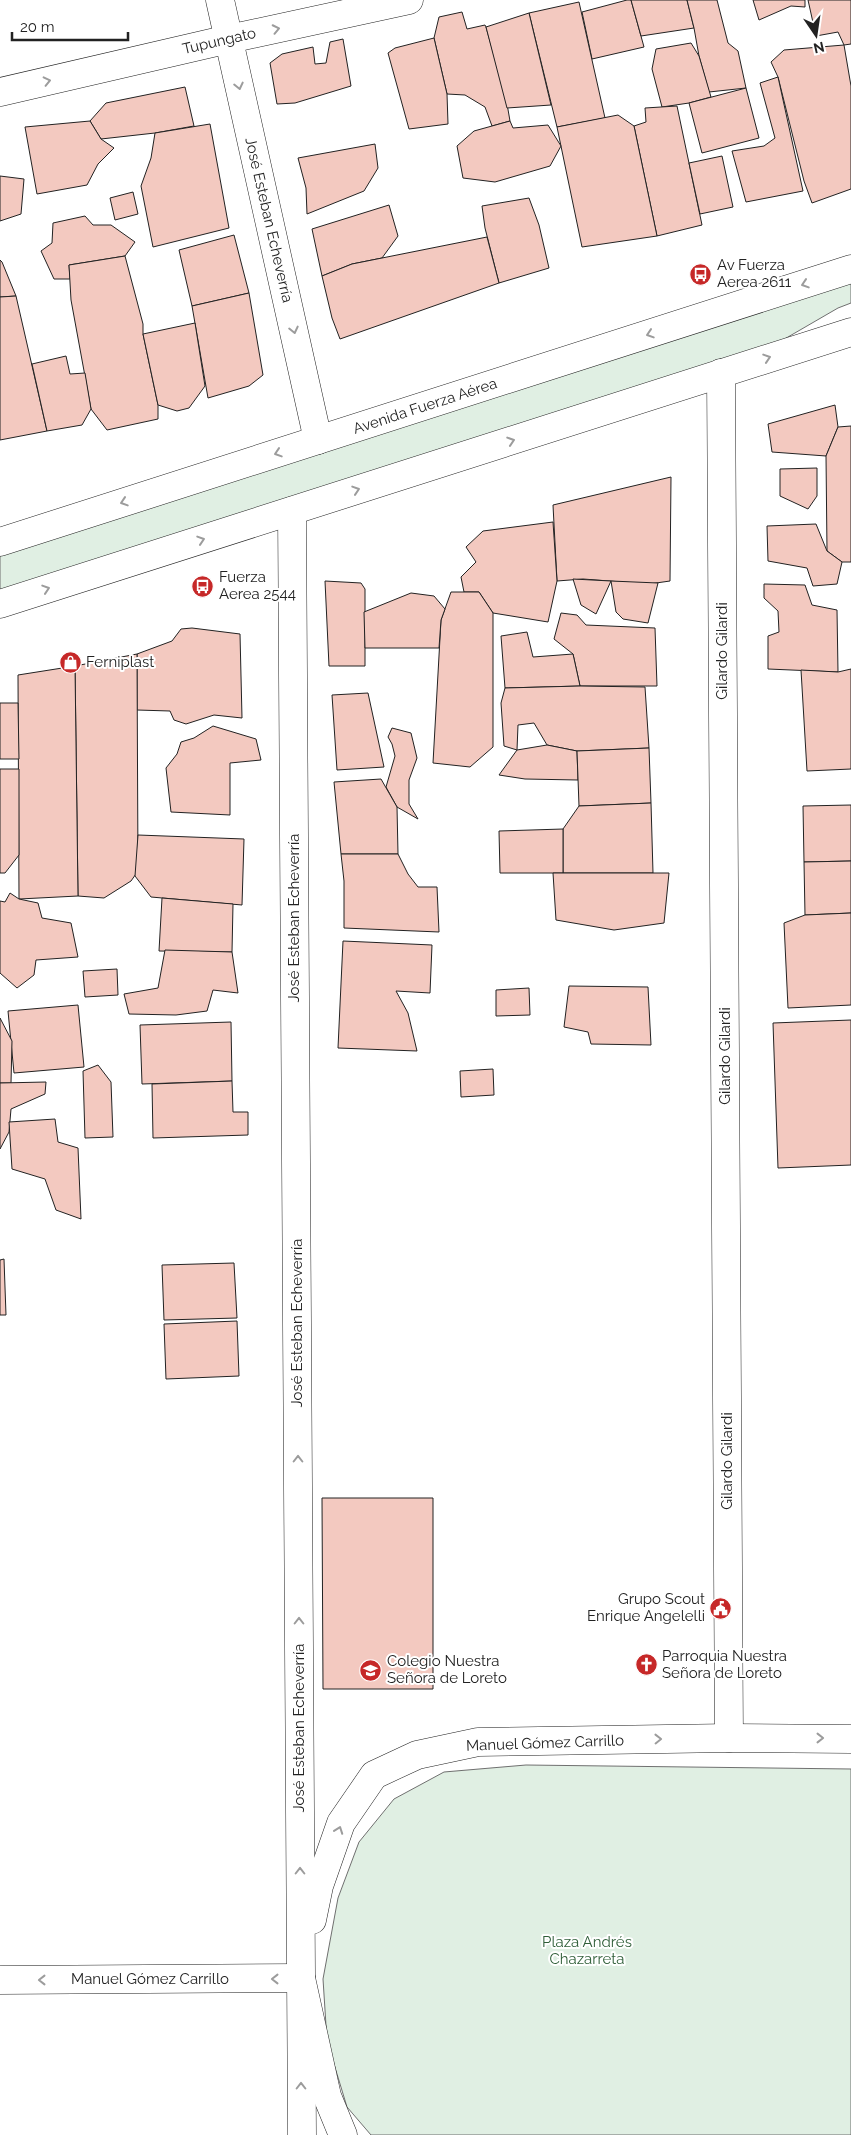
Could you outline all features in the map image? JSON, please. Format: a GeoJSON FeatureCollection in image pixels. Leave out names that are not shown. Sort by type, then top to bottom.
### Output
{"type":"FeatureCollection","features":[{"type":"Feature","properties":{"kind":"street","name":"José Esteban Echeverría"},"geometry":{"type":"LineString","coordinates":[[220,0],[318,440]]}},
{"type":"Feature","properties":{"kind":"street","name":"Tupungato"},"geometry":{"type":"LineString","coordinates":[[0,92],[409,0]]}},
{"type":"Feature","properties":{"kind":"street","name":"Avenida Fuerza Aérea"},"geometry":{"type":"LineString","coordinates":[[0,542],[851,269]]}},
{"type":"Feature","properties":{"kind":"street"},"geometry":{"type":"LineString","coordinates":[[0,604],[851,332]]}},
{"type":"Feature","properties":{"kind":"street","name":"Gilardo Gilardi"},"geometry":{"type":"LineString","coordinates":[[721,373],[729,1738]]}},
{"type":"Feature","properties":{"kind":"street","name":"José Esteban Echeverría"},"geometry":{"type":"LineString","coordinates":[[292,511],[302,2135]]}},
{"type":"Feature","properties":{"kind":"street","name":"Manuel Gómez Carrillo"},"geometry":{"type":"LineString","coordinates":[[343,2135],[327,2096],[301,1978],[319,1886],[341,1823],[374,1775],[417,1755],[478,1742],[851,1738]]}},
{"type":"Feature","properties":{"kind":"street","name":"Manuel Gómez Carrillo"},"geometry":{"type":"LineString","coordinates":[[0,1980],[301,1978]]}},
{"type":"Feature","properties":{"kind":"green space"},"geometry":{"type":"Polygon","coordinates":[[[851,269],[851,303],[838,308],[769,348],[0,604],[0,541],[851,269]]]}},
{"type":"Feature","properties":{"kind":"green space","name":"Plaza Andrés Chazarreta"},"geometry":{"type":"Polygon","coordinates":[[[526,1765],[851,1769],[851,2135],[371,2135],[347,2107],[327,2041],[323,1979],[338,1898],[359,1842],[394,1799],[444,1772],[526,1765]]]}},
{"type":"Feature","properties":{"kind":"building"},"geometry":{"type":"Polygon","coordinates":[[[631,0],[644,47],[592,59],[582,12],[631,0]]]}},
{"type":"Feature","properties":{"kind":"building"},"geometry":{"type":"Polygon","coordinates":[[[631,0],[687,0],[694,28],[641,36],[631,0]]]}},
{"type":"Feature","properties":{"kind":"building"},"geometry":{"type":"Polygon","coordinates":[[[687,0],[717,0],[728,43],[738,51],[746,88],[709,92],[687,0]]]}},
{"type":"Feature","properties":{"kind":"building"},"geometry":{"type":"Polygon","coordinates":[[[753,0],[805,0],[805,7],[791,6],[759,20],[753,0]]]}},
{"type":"Feature","properties":{"kind":"building"},"geometry":{"type":"Polygon","coordinates":[[[808,0],[851,0],[851,44],[844,45],[838,32],[816,36],[808,0]]]}},
{"type":"Feature","properties":{"kind":"building"},"geometry":{"type":"Polygon","coordinates":[[[579,2],[605,118],[557,127],[529,13],[579,2]]]}},
{"type":"Feature","properties":{"kind":"building"},"geometry":{"type":"Polygon","coordinates":[[[462,12],[467,29],[485,25],[486,27],[506,98],[510,121],[492,126],[485,107],[465,95],[447,94],[434,38],[439,17],[462,12]]]}},
{"type":"Feature","properties":{"kind":"building"},"geometry":{"type":"Polygon","coordinates":[[[529,13],[551,105],[507,108],[486,27],[529,13]]]}},
{"type":"Feature","properties":{"kind":"building"},"geometry":{"type":"Polygon","coordinates":[[[434,38],[447,94],[448,124],[409,129],[388,53],[395,48],[434,38]]]}},
{"type":"Feature","properties":{"kind":"building"},"geometry":{"type":"Polygon","coordinates":[[[343,39],[351,86],[295,103],[277,104],[270,63],[282,54],[313,47],[315,64],[326,63],[330,42],[343,39]]]}},
{"type":"Feature","properties":{"kind":"building"},"geometry":{"type":"Polygon","coordinates":[[[691,43],[699,56],[711,97],[662,107],[652,69],[656,49],[691,43]]]}},
{"type":"Feature","properties":{"kind":"building"},"geometry":{"type":"Polygon","coordinates":[[[844,45],[851,86],[851,189],[812,203],[804,181],[778,77],[771,62],[784,50],[844,45]]]}},
{"type":"Feature","properties":{"kind":"building"},"geometry":{"type":"Polygon","coordinates":[[[778,77],[803,191],[746,202],[732,151],[764,146],[775,138],[760,83],[778,77]]]}},
{"type":"Feature","properties":{"kind":"building"},"geometry":{"type":"Polygon","coordinates":[[[185,87],[194,126],[155,133],[101,139],[90,121],[106,103],[185,87]]]}},
{"type":"Feature","properties":{"kind":"building"},"geometry":{"type":"Polygon","coordinates":[[[746,88],[759,138],[702,153],[689,103],[746,88]]]}},
{"type":"Feature","properties":{"kind":"building"},"geometry":{"type":"Polygon","coordinates":[[[677,106],[702,225],[657,236],[634,126],[646,122],[645,108],[677,106]]]}},
{"type":"Feature","properties":{"kind":"building"},"geometry":{"type":"Polygon","coordinates":[[[618,115],[634,126],[657,236],[582,247],[557,127],[618,115]]]}},
{"type":"Feature","properties":{"kind":"building"},"geometry":{"type":"Polygon","coordinates":[[[90,121],[101,139],[114,148],[98,164],[87,185],[37,194],[25,127],[90,121]]]}},
{"type":"Feature","properties":{"kind":"building"},"geometry":{"type":"Polygon","coordinates":[[[510,121],[513,128],[548,125],[561,146],[550,166],[495,182],[463,178],[457,146],[474,131],[510,121]]]}},
{"type":"Feature","properties":{"kind":"building"},"geometry":{"type":"Polygon","coordinates":[[[210,124],[229,228],[153,247],[141,186],[151,158],[155,133],[210,124]]]}},
{"type":"Feature","properties":{"kind":"building"},"geometry":{"type":"Polygon","coordinates":[[[375,144],[378,168],[364,191],[307,214],[306,188],[298,158],[375,144]]]}},
{"type":"Feature","properties":{"kind":"building"},"geometry":{"type":"Polygon","coordinates":[[[722,156],[733,207],[700,214],[689,163],[722,156]]]}},
{"type":"Feature","properties":{"kind":"building"},"geometry":{"type":"Polygon","coordinates":[[[0,176],[24,179],[21,214],[0,221],[0,176]]]}},
{"type":"Feature","properties":{"kind":"building"},"geometry":{"type":"Polygon","coordinates":[[[133,192],[138,214],[115,220],[110,198],[133,192]]]}},
{"type":"Feature","properties":{"kind":"building"},"geometry":{"type":"Polygon","coordinates":[[[529,198],[539,225],[549,268],[499,283],[485,228],[482,206],[529,198]]]}},
{"type":"Feature","properties":{"kind":"building"},"geometry":{"type":"Polygon","coordinates":[[[389,205],[398,236],[382,258],[352,264],[322,276],[312,229],[389,205]]]}},
{"type":"Feature","properties":{"kind":"building"},"geometry":{"type":"Polygon","coordinates":[[[85,216],[93,225],[111,225],[135,242],[125,256],[69,265],[70,279],[54,279],[41,251],[52,243],[53,223],[85,216]]]}},
{"type":"Feature","properties":{"kind":"building"},"geometry":{"type":"Polygon","coordinates":[[[234,235],[249,293],[192,306],[179,250],[234,235]]]}},
{"type":"Feature","properties":{"kind":"building"},"geometry":{"type":"Polygon","coordinates":[[[487,237],[499,283],[340,339],[332,318],[322,276],[352,264],[487,237]]]}},
{"type":"Feature","properties":{"kind":"building"},"geometry":{"type":"Polygon","coordinates":[[[125,256],[143,324],[143,334],[158,405],[158,419],[107,430],[91,409],[71,300],[69,265],[125,256]]]}},
{"type":"Feature","properties":{"kind":"building"},"geometry":{"type":"Polygon","coordinates":[[[0,260],[2,262],[16,296],[0,297],[0,260]]]}},
{"type":"Feature","properties":{"kind":"building"},"geometry":{"type":"Polygon","coordinates":[[[249,293],[263,375],[249,386],[208,398],[192,306],[249,293]]]}},
{"type":"Feature","properties":{"kind":"building"},"geometry":{"type":"Polygon","coordinates":[[[16,296],[47,431],[0,440],[0,297],[16,296]]]}},
{"type":"Feature","properties":{"kind":"building"},"geometry":{"type":"Polygon","coordinates":[[[195,323],[205,386],[189,408],[177,411],[158,405],[143,334],[195,323]]]}},
{"type":"Feature","properties":{"kind":"building"},"geometry":{"type":"Polygon","coordinates":[[[66,356],[70,374],[85,373],[91,409],[82,425],[47,431],[32,364],[66,356]]]}},
{"type":"Feature","properties":{"kind":"building"},"geometry":{"type":"Polygon","coordinates":[[[835,405],[838,427],[826,456],[772,452],[768,424],[835,405]]]}},
{"type":"Feature","properties":{"kind":"building"},"geometry":{"type":"Polygon","coordinates":[[[851,426],[851,562],[842,562],[827,551],[826,456],[838,427],[851,426]]]}},
{"type":"Feature","properties":{"kind":"building"},"geometry":{"type":"Polygon","coordinates":[[[817,468],[817,496],[808,509],[780,496],[780,469],[817,468]]]}},
{"type":"Feature","properties":{"kind":"building"},"geometry":{"type":"Polygon","coordinates":[[[671,477],[670,581],[649,584],[583,579],[557,581],[553,505],[671,477]]]}},
{"type":"Feature","properties":{"kind":"building"},"geometry":{"type":"Polygon","coordinates":[[[553,522],[557,581],[548,622],[493,613],[479,592],[464,592],[461,577],[476,562],[466,547],[483,531],[553,522]]]}},
{"type":"Feature","properties":{"kind":"building"},"geometry":{"type":"Polygon","coordinates":[[[816,524],[827,551],[842,562],[837,584],[813,586],[807,568],[768,561],[767,526],[816,524]]]}},
{"type":"Feature","properties":{"kind":"building"},"geometry":{"type":"Polygon","coordinates":[[[573,579],[611,581],[596,614],[581,605],[573,579]]]}},
{"type":"Feature","properties":{"kind":"building"},"geometry":{"type":"Polygon","coordinates":[[[325,581],[361,583],[365,589],[365,666],[329,666],[325,581]]]}},
{"type":"Feature","properties":{"kind":"building"},"geometry":{"type":"Polygon","coordinates":[[[611,581],[658,583],[648,623],[623,619],[616,612],[611,581]]]}},
{"type":"Feature","properties":{"kind":"building"},"geometry":{"type":"Polygon","coordinates":[[[764,584],[805,585],[812,605],[837,610],[838,672],[768,669],[768,636],[779,632],[778,611],[764,598],[764,584]]]}},
{"type":"Feature","properties":{"kind":"building"},"geometry":{"type":"Polygon","coordinates":[[[451,592],[479,592],[493,613],[493,747],[470,767],[433,763],[441,620],[451,592]]]}},
{"type":"Feature","properties":{"kind":"building"},"geometry":{"type":"Polygon","coordinates":[[[411,593],[434,596],[445,609],[441,620],[439,648],[365,648],[364,612],[411,593]]]}},
{"type":"Feature","properties":{"kind":"building"},"geometry":{"type":"Polygon","coordinates":[[[561,613],[577,615],[586,625],[655,628],[657,686],[580,686],[573,654],[554,639],[561,613]]]}},
{"type":"Feature","properties":{"kind":"building"},"geometry":{"type":"Polygon","coordinates":[[[192,628],[240,634],[242,718],[214,715],[186,724],[174,720],[170,711],[137,710],[137,654],[172,641],[181,629],[192,628]]]}},
{"type":"Feature","properties":{"kind":"building"},"geometry":{"type":"Polygon","coordinates":[[[527,632],[533,657],[573,654],[580,686],[505,688],[501,636],[527,632]]]}},
{"type":"Feature","properties":{"kind":"building"},"geometry":{"type":"Polygon","coordinates":[[[137,654],[138,871],[131,881],[104,898],[78,896],[75,666],[137,654]]]}},
{"type":"Feature","properties":{"kind":"building"},"geometry":{"type":"Polygon","coordinates":[[[75,666],[78,896],[19,899],[18,675],[75,666]]]}},
{"type":"Feature","properties":{"kind":"building"},"geometry":{"type":"Polygon","coordinates":[[[851,669],[851,769],[807,771],[801,670],[838,672],[851,669]]]}},
{"type":"Feature","properties":{"kind":"building"},"geometry":{"type":"Polygon","coordinates":[[[645,687],[649,748],[577,751],[547,745],[534,723],[518,725],[517,750],[504,746],[501,703],[505,688],[645,687]]]}},
{"type":"Feature","properties":{"kind":"building"},"geometry":{"type":"Polygon","coordinates":[[[368,693],[384,767],[337,770],[332,695],[368,693]]]}},
{"type":"Feature","properties":{"kind":"building"},"geometry":{"type":"Polygon","coordinates":[[[0,703],[18,703],[19,759],[0,759],[0,703]]]}},
{"type":"Feature","properties":{"kind":"building"},"geometry":{"type":"Polygon","coordinates":[[[213,726],[256,739],[261,760],[230,763],[230,815],[171,812],[166,768],[177,754],[181,742],[194,738],[213,726]]]}},
{"type":"Feature","properties":{"kind":"building"},"geometry":{"type":"Polygon","coordinates":[[[392,728],[411,733],[417,758],[409,780],[409,804],[418,819],[397,807],[386,787],[395,756],[388,737],[392,728]]]}},
{"type":"Feature","properties":{"kind":"building"},"geometry":{"type":"Polygon","coordinates":[[[547,745],[577,751],[578,780],[525,779],[499,775],[517,750],[547,745]]]}},
{"type":"Feature","properties":{"kind":"building"},"geometry":{"type":"Polygon","coordinates":[[[649,748],[651,803],[579,806],[577,751],[649,748]]]}},
{"type":"Feature","properties":{"kind":"building"},"geometry":{"type":"Polygon","coordinates":[[[0,769],[19,769],[19,855],[5,873],[0,873],[0,769]]]}},
{"type":"Feature","properties":{"kind":"building"},"geometry":{"type":"Polygon","coordinates":[[[381,779],[397,807],[398,854],[341,854],[334,782],[381,779]]]}},
{"type":"Feature","properties":{"kind":"building"},"geometry":{"type":"Polygon","coordinates":[[[651,803],[653,873],[563,873],[563,829],[579,806],[651,803]]]}},
{"type":"Feature","properties":{"kind":"building"},"geometry":{"type":"Polygon","coordinates":[[[851,805],[851,861],[804,862],[803,806],[851,805]]]}},
{"type":"Feature","properties":{"kind":"building"},"geometry":{"type":"Polygon","coordinates":[[[563,829],[563,873],[500,873],[499,831],[563,829]]]}},
{"type":"Feature","properties":{"kind":"building"},"geometry":{"type":"Polygon","coordinates":[[[138,835],[244,839],[242,905],[151,897],[135,876],[138,835]]]}},
{"type":"Feature","properties":{"kind":"building"},"geometry":{"type":"Polygon","coordinates":[[[341,854],[398,854],[408,874],[418,887],[437,887],[439,932],[344,928],[344,881],[341,854]]]}},
{"type":"Feature","properties":{"kind":"building"},"geometry":{"type":"Polygon","coordinates":[[[851,861],[851,913],[805,915],[804,862],[851,861]]]}},
{"type":"Feature","properties":{"kind":"building"},"geometry":{"type":"Polygon","coordinates":[[[553,873],[669,873],[664,923],[614,930],[556,920],[553,873]]]}},
{"type":"Feature","properties":{"kind":"building"},"geometry":{"type":"Polygon","coordinates":[[[10,893],[19,899],[38,903],[42,918],[71,923],[78,957],[36,960],[34,975],[17,988],[0,973],[0,901],[5,902],[10,893]]]}},
{"type":"Feature","properties":{"kind":"building"},"geometry":{"type":"Polygon","coordinates":[[[162,898],[233,904],[232,952],[159,951],[162,898]]]}},
{"type":"Feature","properties":{"kind":"building"},"geometry":{"type":"Polygon","coordinates":[[[851,913],[851,1005],[788,1008],[784,923],[805,915],[851,913]]]}},
{"type":"Feature","properties":{"kind":"building"},"geometry":{"type":"Polygon","coordinates":[[[343,941],[432,945],[430,993],[396,991],[408,1013],[417,1051],[338,1048],[343,941]]]}},
{"type":"Feature","properties":{"kind":"building"},"geometry":{"type":"Polygon","coordinates":[[[165,950],[232,952],[238,993],[213,990],[207,1011],[176,1015],[129,1014],[124,994],[158,988],[165,950]]]}},
{"type":"Feature","properties":{"kind":"building"},"geometry":{"type":"Polygon","coordinates":[[[117,969],[118,995],[85,997],[83,971],[117,969]]]}},
{"type":"Feature","properties":{"kind":"building"},"geometry":{"type":"Polygon","coordinates":[[[569,986],[648,987],[651,1045],[591,1044],[588,1032],[564,1027],[569,986]]]}},
{"type":"Feature","properties":{"kind":"building"},"geometry":{"type":"Polygon","coordinates":[[[529,988],[530,1015],[496,1016],[496,990],[529,988]]]}},
{"type":"Feature","properties":{"kind":"building"},"geometry":{"type":"Polygon","coordinates":[[[78,1005],[84,1067],[14,1073],[8,1011],[78,1005]]]}},
{"type":"Feature","properties":{"kind":"building"},"geometry":{"type":"Polygon","coordinates":[[[0,1018],[12,1041],[11,1083],[0,1083],[0,1018]]]}},
{"type":"Feature","properties":{"kind":"building"},"geometry":{"type":"Polygon","coordinates":[[[851,1020],[851,1165],[778,1168],[773,1023],[851,1020]]]}},
{"type":"Feature","properties":{"kind":"building"},"geometry":{"type":"Polygon","coordinates":[[[231,1022],[232,1081],[142,1084],[140,1025],[231,1022]]]}},
{"type":"Feature","properties":{"kind":"building"},"geometry":{"type":"Polygon","coordinates":[[[98,1065],[111,1082],[113,1137],[85,1138],[83,1071],[98,1065]]]}},
{"type":"Feature","properties":{"kind":"building"},"geometry":{"type":"Polygon","coordinates":[[[493,1069],[494,1095],[461,1097],[460,1071],[493,1069]]]}},
{"type":"Feature","properties":{"kind":"building"},"geometry":{"type":"Polygon","coordinates":[[[232,1081],[233,1112],[248,1112],[248,1135],[153,1138],[152,1084],[232,1081]]]}},
{"type":"Feature","properties":{"kind":"building"},"geometry":{"type":"Polygon","coordinates":[[[46,1082],[45,1094],[11,1109],[9,1132],[0,1149],[0,1083],[46,1082]]]}},
{"type":"Feature","properties":{"kind":"building"},"geometry":{"type":"Polygon","coordinates":[[[55,1119],[58,1142],[78,1148],[81,1219],[56,1210],[45,1179],[12,1169],[9,1122],[55,1119]]]}},
{"type":"Feature","properties":{"kind":"building"},"geometry":{"type":"Polygon","coordinates":[[[4,1259],[6,1315],[0,1315],[0,1260],[4,1259]]]}},
{"type":"Feature","properties":{"kind":"building"},"geometry":{"type":"Polygon","coordinates":[[[234,1263],[237,1318],[164,1320],[162,1265],[234,1263]]]}},
{"type":"Feature","properties":{"kind":"building"},"geometry":{"type":"Polygon","coordinates":[[[237,1321],[239,1376],[166,1379],[164,1324],[237,1321]]]}},
{"type":"Feature","properties":{"kind":"building"},"geometry":{"type":"Polygon","coordinates":[[[322,1498],[433,1498],[433,1689],[323,1689],[322,1498]]]}},
{"type":"Feature","properties":{"kind":"place","name":"Av Fuerza Aerea 2611"},"geometry":{"type":"Point","coordinates":[701,274]}},
{"type":"Feature","properties":{"kind":"place","name":"Fuerza Aerea 2544"},"geometry":{"type":"Point","coordinates":[203,586]}},
{"type":"Feature","properties":{"kind":"place","name":"Ferniplast"},"geometry":{"type":"Point","coordinates":[70,662]}},
{"type":"Feature","properties":{"kind":"place","name":"Grupo Scout Enrique Angelelli"},"geometry":{"type":"Point","coordinates":[721,1608]}},
{"type":"Feature","properties":{"kind":"place","name":"Parroquia Nuestra Señora de Loreto"},"geometry":{"type":"Point","coordinates":[646,1665]}},
{"type":"Feature","properties":{"kind":"place","name":"Colegio Nuestra Señora de Loreto"},"geometry":{"type":"Point","coordinates":[371,1670]}}]}
